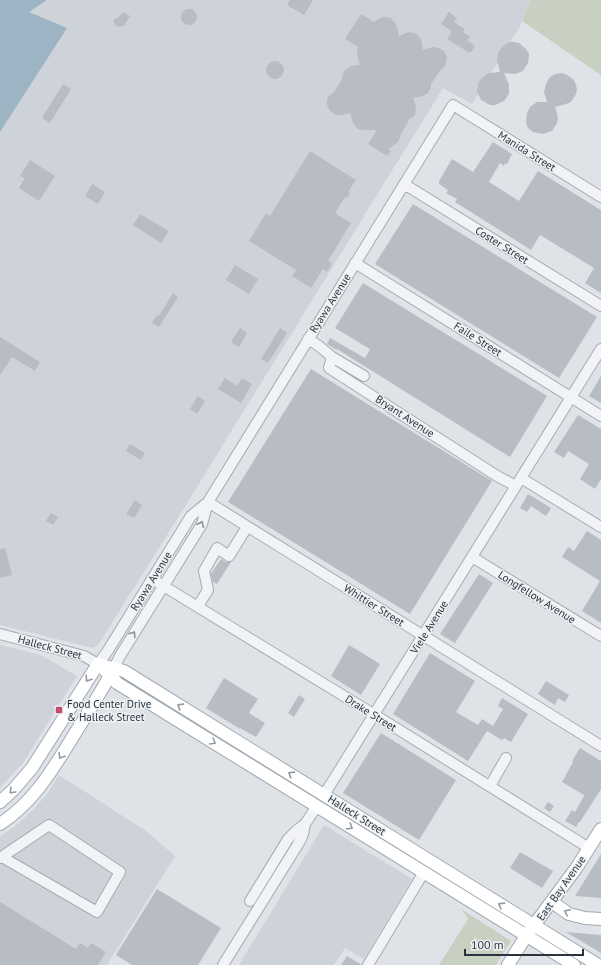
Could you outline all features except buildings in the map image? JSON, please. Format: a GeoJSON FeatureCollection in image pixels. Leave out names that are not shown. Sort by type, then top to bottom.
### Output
{"type":"FeatureCollection","features":[{"type":"Feature","properties":{"kind":"main road"},"geometry":{"type":"LineString","coordinates":[[0,802],[14,789],[32,768],[98,664],[112,672],[47,778],[27,802],[0,824]]}},
{"type":"Feature","properties":{"kind":"main road","name":"Halleck Street"},"geometry":{"type":"LineString","coordinates":[[574,965],[117,683],[112,672],[124,671],[598,965]]}},
{"type":"Feature","properties":{"kind":"main road","name":"Viele Avenue"},"geometry":{"type":"LineString","coordinates":[[317,806],[324,795]]}},
{"type":"Feature","properties":{"kind":"main road","name":"East Bay Avenue"},"geometry":{"type":"LineString","coordinates":[[508,965],[526,936],[577,867],[601,829]]}},
{"type":"Feature","properties":{"kind":"main road"},"geometry":{"type":"LineString","coordinates":[[552,902],[569,914],[585,918],[601,919]]}},
{"type":"Feature","properties":{"kind":"street","name":"Ryawa Avenue"},"geometry":{"type":"LineString","coordinates":[[112,672],[120,656],[202,524],[208,502],[452,105]]}},
{"type":"Feature","properties":{"kind":"street","name":"Manida Street"},"geometry":{"type":"LineString","coordinates":[[452,105],[601,196]]}},
{"type":"Feature","properties":{"kind":"street","name":"Coster Street"},"geometry":{"type":"LineString","coordinates":[[404,184],[601,306]]}},
{"type":"Feature","properties":{"kind":"street","name":"Faile Street"},"geometry":{"type":"LineString","coordinates":[[355,263],[601,416]]}},
{"type":"Feature","properties":{"kind":"street"},"geometry":{"type":"LineString","coordinates":[[308,340],[319,346],[332,357],[364,376]]}},
{"type":"Feature","properties":{"kind":"street","name":"Viele Avenue"},"geometry":{"type":"LineString","coordinates":[[324,795],[601,349]]}},
{"type":"Feature","properties":{"kind":"street","name":"Bryant Avenue"},"geometry":{"type":"LineString","coordinates":[[332,357],[329,368],[500,477],[519,482],[601,527]]}},
{"type":"Feature","properties":{"kind":"street","name":"Ryawa Avenue"},"geometry":{"type":"LineString","coordinates":[[98,664],[107,652],[191,516],[208,502]]}},
{"type":"Feature","properties":{"kind":"street","name":"Whittier Street"},"geometry":{"type":"LineString","coordinates":[[208,502],[601,746]]}},
{"type":"Feature","properties":{"kind":"street"},"geometry":{"type":"LineString","coordinates":[[198,606],[208,590],[204,571],[217,548],[229,556],[247,527]]}},
{"type":"Feature","properties":{"kind":"street","name":"Longfellow Avenue"},"geometry":{"type":"LineString","coordinates":[[472,557],[601,636]]}},
{"type":"Feature","properties":{"kind":"street","name":"Drake Street"},"geometry":{"type":"LineString","coordinates":[[152,579],[589,848]]}},
{"type":"Feature","properties":{"kind":"street","name":"Halleck Street"},"geometry":{"type":"LineString","coordinates":[[0,634],[84,656],[98,664]]}},
{"type":"Feature","properties":{"kind":"street"},"geometry":{"type":"LineString","coordinates":[[490,786],[506,758]]}},
{"type":"Feature","properties":{"kind":"street","name":"Viele Avenue"},"geometry":{"type":"LineString","coordinates":[[250,900],[288,839],[305,824],[317,806]]}},
{"type":"Feature","properties":{"kind":"street"},"geometry":{"type":"LineString","coordinates":[[223,965],[300,841],[305,824]]}},
{"type":"Feature","properties":{"kind":"street"},"geometry":{"type":"LineString","coordinates":[[49,825],[120,872],[97,912],[1,857],[49,825]]}},
{"type":"Feature","properties":{"kind":"street"},"geometry":{"type":"LineString","coordinates":[[368,965],[424,872]]}},
{"type":"Feature","properties":{"kind":"shaded area"},"geometry":{"type":"Polygon","coordinates":[[[47,0],[531,0],[519,28],[472,104],[443,88],[184,508],[98,645],[93,648],[0,625],[0,131],[29,11],[47,0]]]}},
{"type":"Feature","properties":{"kind":"shaded area"},"geometry":{"type":"Polygon","coordinates":[[[0,645],[41,655],[77,676],[23,763],[0,788],[0,645]]]}},
{"type":"Feature","properties":{"kind":"shaded area"},"geometry":{"type":"Polygon","coordinates":[[[59,775],[146,831],[175,856],[107,965],[0,965],[0,836],[13,828],[33,810],[47,794],[59,775]]]}},
{"type":"Feature","properties":{"kind":"shaded area"},"geometry":{"type":"Polygon","coordinates":[[[324,825],[412,879],[364,959],[345,948],[334,965],[239,965],[324,825]]]}},
{"type":"Feature","properties":{"kind":"green space"},"geometry":{"type":"Polygon","coordinates":[[[531,0],[601,0],[601,75],[522,21],[531,0]]]}},
{"type":"Feature","properties":{"kind":"green space"},"geometry":{"type":"Polygon","coordinates":[[[461,909],[511,941],[496,965],[439,965],[468,919],[461,909]]]}},
{"type":"Feature","properties":{"kind":"water"},"geometry":{"type":"Polygon","coordinates":[[[0,0],[47,0],[29,12],[67,28],[0,132],[0,0]]]}},
{"type":"Feature","properties":{"kind":"place","name":"Food Center Drive & Halleck Street"},"geometry":{"type":"Point","coordinates":[59,710]}}]}
